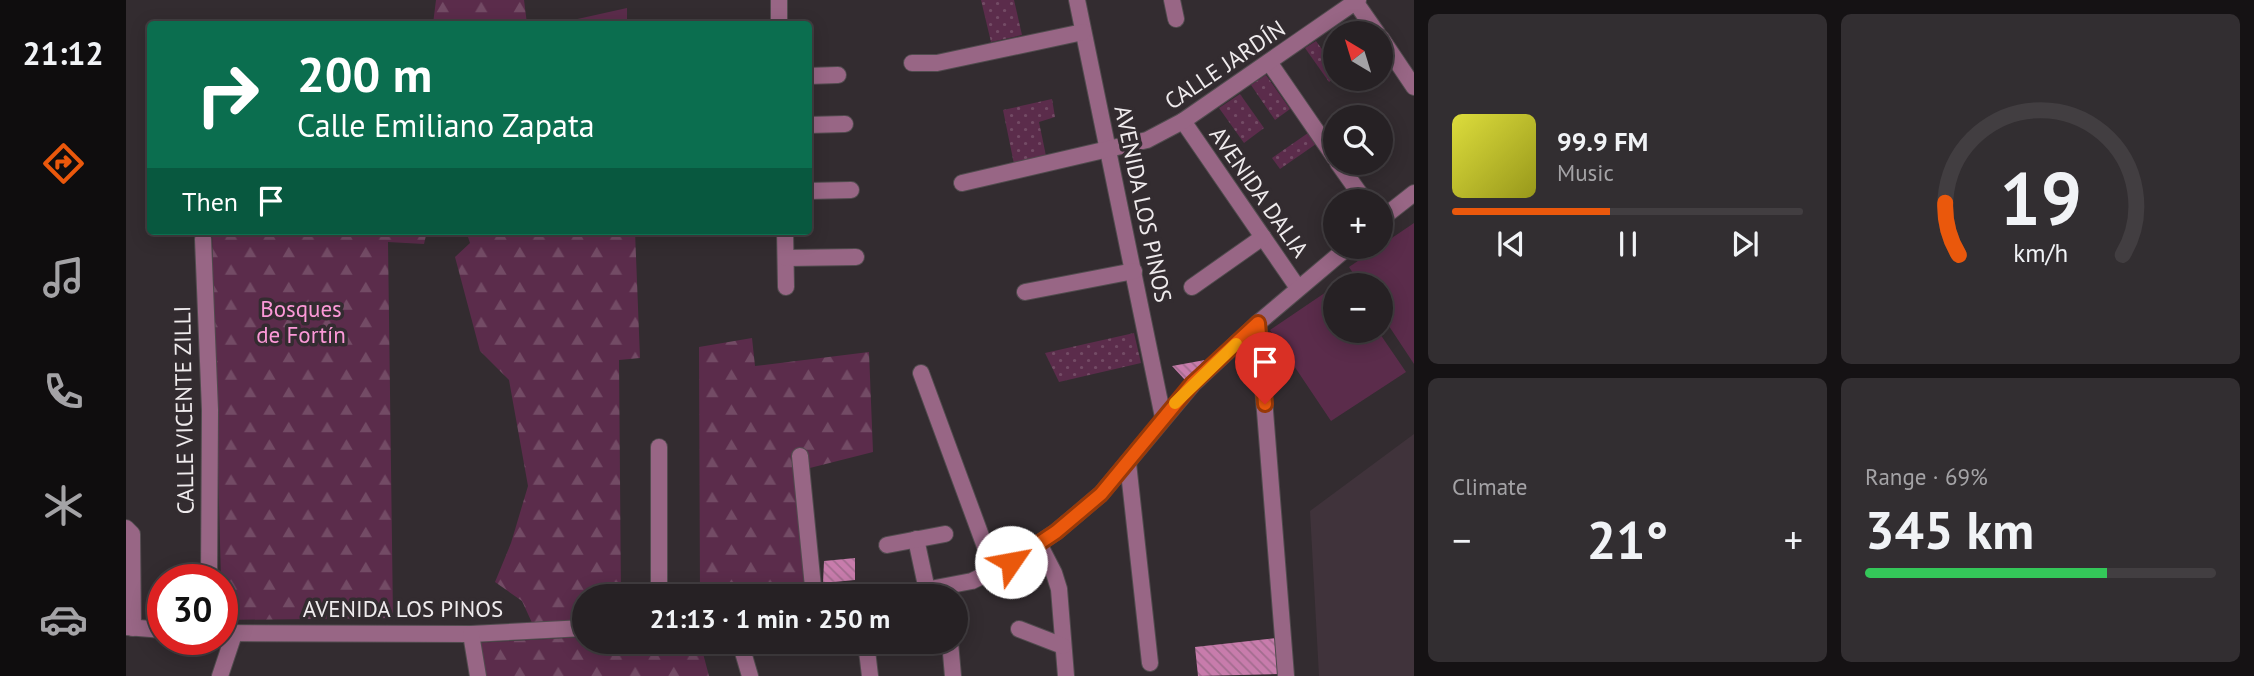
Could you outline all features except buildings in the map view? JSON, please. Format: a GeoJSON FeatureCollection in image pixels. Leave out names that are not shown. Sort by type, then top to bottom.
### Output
{"type":"FeatureCollection","features":[{"type":"Feature","properties":{"kind":"street"},"geometry":{"type":"LineString","coordinates":[[779,0],[779,21]]}},
{"type":"Feature","properties":{"kind":"street","name":"AVENIDA LOS PINOS"},"geometry":{"type":"LineString","coordinates":[[1077,0],[1163,417]]}},
{"type":"Feature","properties":{"kind":"street"},"geometry":{"type":"LineString","coordinates":[[1172,0],[1176,19]]}},
{"type":"Feature","properties":{"kind":"street"},"geometry":{"type":"LineString","coordinates":[[1356,1],[1369,21]]}},
{"type":"Feature","properties":{"kind":"street","name":"CALLE JARDÍN"},"geometry":{"type":"LineString","coordinates":[[962,183],[1109,150],[1157,136],[1183,121],[1356,1]]}},
{"type":"Feature","properties":{"kind":"street"},"geometry":{"type":"LineString","coordinates":[[912,63],[937,63],[1083,32]]}},
{"type":"Feature","properties":{"kind":"street"},"geometry":{"type":"LineString","coordinates":[[1393,56],[1414,87]]}},
{"type":"Feature","properties":{"kind":"street"},"geometry":{"type":"LineString","coordinates":[[1269,62],[1323,141]]}},
{"type":"Feature","properties":{"kind":"street"},"geometry":{"type":"LineString","coordinates":[[812,76],[838,75]]}},
{"type":"Feature","properties":{"kind":"street","name":"AVENIDA DALIA"},"geometry":{"type":"LineString","coordinates":[[1183,121],[1298,288]]}},
{"type":"Feature","properties":{"kind":"street"},"geometry":{"type":"LineString","coordinates":[[812,125],[845,124]]}},
{"type":"Feature","properties":{"kind":"street"},"geometry":{"type":"LineString","coordinates":[[812,191],[851,190]]}},
{"type":"Feature","properties":{"kind":"street"},"geometry":{"type":"LineString","coordinates":[[1393,210],[1414,193]]}},
{"type":"Feature","properties":{"kind":"street"},"geometry":{"type":"LineString","coordinates":[[785,235],[786,288]]}},
{"type":"Feature","properties":{"kind":"street"},"geometry":{"type":"LineString","coordinates":[[1192,288],[1263,237]]}},
{"type":"Feature","properties":{"kind":"street","name":"CALLE VICENTE ZILLI"},"geometry":{"type":"LineString","coordinates":[[203,239],[210,410],[209,564]]}},
{"type":"Feature","properties":{"kind":"street"},"geometry":{"type":"LineString","coordinates":[[786,258],[856,257]]}},
{"type":"Feature","properties":{"kind":"street"},"geometry":{"type":"LineString","coordinates":[[964,584],[994,571],[1039,544],[1089,505],[1128,463],[1192,384],[1333,259]]}},
{"type":"Feature","properties":{"kind":"street"},"geometry":{"type":"LineString","coordinates":[[1025,292],[1134,271]]}},
{"type":"Feature","properties":{"kind":"street"},"geometry":{"type":"LineString","coordinates":[[1258,323],[1286,676]]}},
{"type":"Feature","properties":{"kind":"street"},"geometry":{"type":"LineString","coordinates":[[921,373],[994,571]]}},
{"type":"Feature","properties":{"kind":"street"},"geometry":{"type":"LineString","coordinates":[[659,447],[659,584]]}},
{"type":"Feature","properties":{"kind":"street"},"geometry":{"type":"LineString","coordinates":[[800,456],[813,584]]}},
{"type":"Feature","properties":{"kind":"street"},"geometry":{"type":"LineString","coordinates":[[1128,463],[1150,663]]}},
{"type":"Feature","properties":{"kind":"street"},"geometry":{"type":"LineString","coordinates":[[126,528],[132,534],[130,628]]}},
{"type":"Feature","properties":{"kind":"street"},"geometry":{"type":"LineString","coordinates":[[887,545],[946,534]]}},
{"type":"Feature","properties":{"kind":"street"},"geometry":{"type":"LineString","coordinates":[[916,539],[926,584]]}},
{"type":"Feature","properties":{"kind":"street"},"geometry":{"type":"LineString","coordinates":[[1039,544],[1059,589],[1066,676]]}},
{"type":"Feature","properties":{"kind":"street","name":"AVENIDA LOS PINOS"},"geometry":{"type":"LineString","coordinates":[[238,634],[471,634],[572,629]]}},
{"type":"Feature","properties":{"kind":"street"},"geometry":{"type":"LineString","coordinates":[[1019,629],[1063,646]]}},
{"type":"Feature","properties":{"kind":"street"},"geometry":{"type":"LineString","coordinates":[[471,634],[478,676]]}},
{"type":"Feature","properties":{"kind":"street"},"geometry":{"type":"LineString","coordinates":[[744,654],[750,676]]}},
{"type":"Feature","properties":{"kind":"street"},"geometry":{"type":"LineString","coordinates":[[867,654],[870,676]]}},
{"type":"Feature","properties":{"kind":"street"},"geometry":{"type":"LineString","coordinates":[[951,654],[953,676]]}},
{"type":"Feature","properties":{"kind":"street"},"geometry":{"type":"LineString","coordinates":[[220,676],[224,655]]}},
{"type":"Feature","properties":{"kind":"shaded area"},"geometry":{"type":"Polygon","coordinates":[[[1414,434],[1414,676],[1319,676],[1310,511],[1414,434]]]}},
{"type":"Feature","properties":{"kind":"green space"},"geometry":{"type":"Polygon","coordinates":[[[436,0],[524,0],[527,21],[433,21],[436,0]]]}},
{"type":"Feature","properties":{"kind":"green space"},"geometry":{"type":"Polygon","coordinates":[[[981,0],[1014,0],[1022,35],[991,42],[981,0]]]}},
{"type":"Feature","properties":{"kind":"green space"},"geometry":{"type":"Polygon","coordinates":[[[627,8],[627,21],[568,21],[627,8]]]}},
{"type":"Feature","properties":{"kind":"green space"},"geometry":{"type":"Polygon","coordinates":[[[1316,41],[1323,51],[1323,74],[1305,48],[1316,41]]]}},
{"type":"Feature","properties":{"kind":"green space"},"geometry":{"type":"Polygon","coordinates":[[[1266,75],[1290,109],[1275,120],[1251,85],[1266,75]]]}},
{"type":"Feature","properties":{"kind":"green space"},"geometry":{"type":"Polygon","coordinates":[[[1240,94],[1264,128],[1244,143],[1219,108],[1240,94]]]}},
{"type":"Feature","properties":{"kind":"green space"},"geometry":{"type":"Polygon","coordinates":[[[1052,99],[1055,117],[1039,122],[1046,156],[1014,164],[1003,110],[1052,99]]]}},
{"type":"Feature","properties":{"kind":"green space"},"geometry":{"type":"Polygon","coordinates":[[[1308,133],[1316,144],[1280,169],[1272,158],[1308,133]]]}},
{"type":"Feature","properties":{"kind":"green space"},"geometry":{"type":"Polygon","coordinates":[[[1414,223],[1414,364],[1393,332],[1393,273],[1353,273],[1349,267],[1361,259],[1393,259],[1393,237],[1414,223]]]}},
{"type":"Feature","properties":{"kind":"green space","name":"Bosques de Fortín"},"geometry":{"type":"Polygon","coordinates":[[[212,235],[426,235],[424,244],[388,242],[393,618],[238,620],[238,564],[221,564],[212,235]]]}},
{"type":"Feature","properties":{"kind":"green space"},"geometry":{"type":"Polygon","coordinates":[[[467,235],[635,235],[640,358],[619,360],[621,584],[572,584],[572,623],[533,625],[522,601],[495,582],[511,543],[528,486],[509,380],[480,351],[455,257],[470,243],[467,235]]]}},
{"type":"Feature","properties":{"kind":"green space"},"geometry":{"type":"Polygon","coordinates":[[[1323,294],[1323,343],[1386,343],[1406,372],[1331,421],[1270,330],[1323,294]]]}},
{"type":"Feature","properties":{"kind":"green space"},"geometry":{"type":"Polygon","coordinates":[[[1134,333],[1141,363],[1059,382],[1045,353],[1134,333]]]}},
{"type":"Feature","properties":{"kind":"green space"},"geometry":{"type":"Polygon","coordinates":[[[752,338],[755,366],[869,352],[873,452],[794,472],[807,584],[700,584],[699,347],[752,338]]]}},
{"type":"Feature","properties":{"kind":"green space"},"geometry":{"type":"Polygon","coordinates":[[[572,638],[572,654],[703,654],[709,676],[480,676],[475,643],[572,638]]]}},
{"type":"Feature","properties":{"kind":"slow traffic"},"geometry":{"type":"LineString","coordinates":[[1175,403],[1236,344]]}},
{"type":"Feature","properties":{"kind":"route"},"geometry":{"type":"LineString","coordinates":[[1011,562],[1056,532],[1101,494],[1192,384],[1258,323],[1265,404]]}}]}
